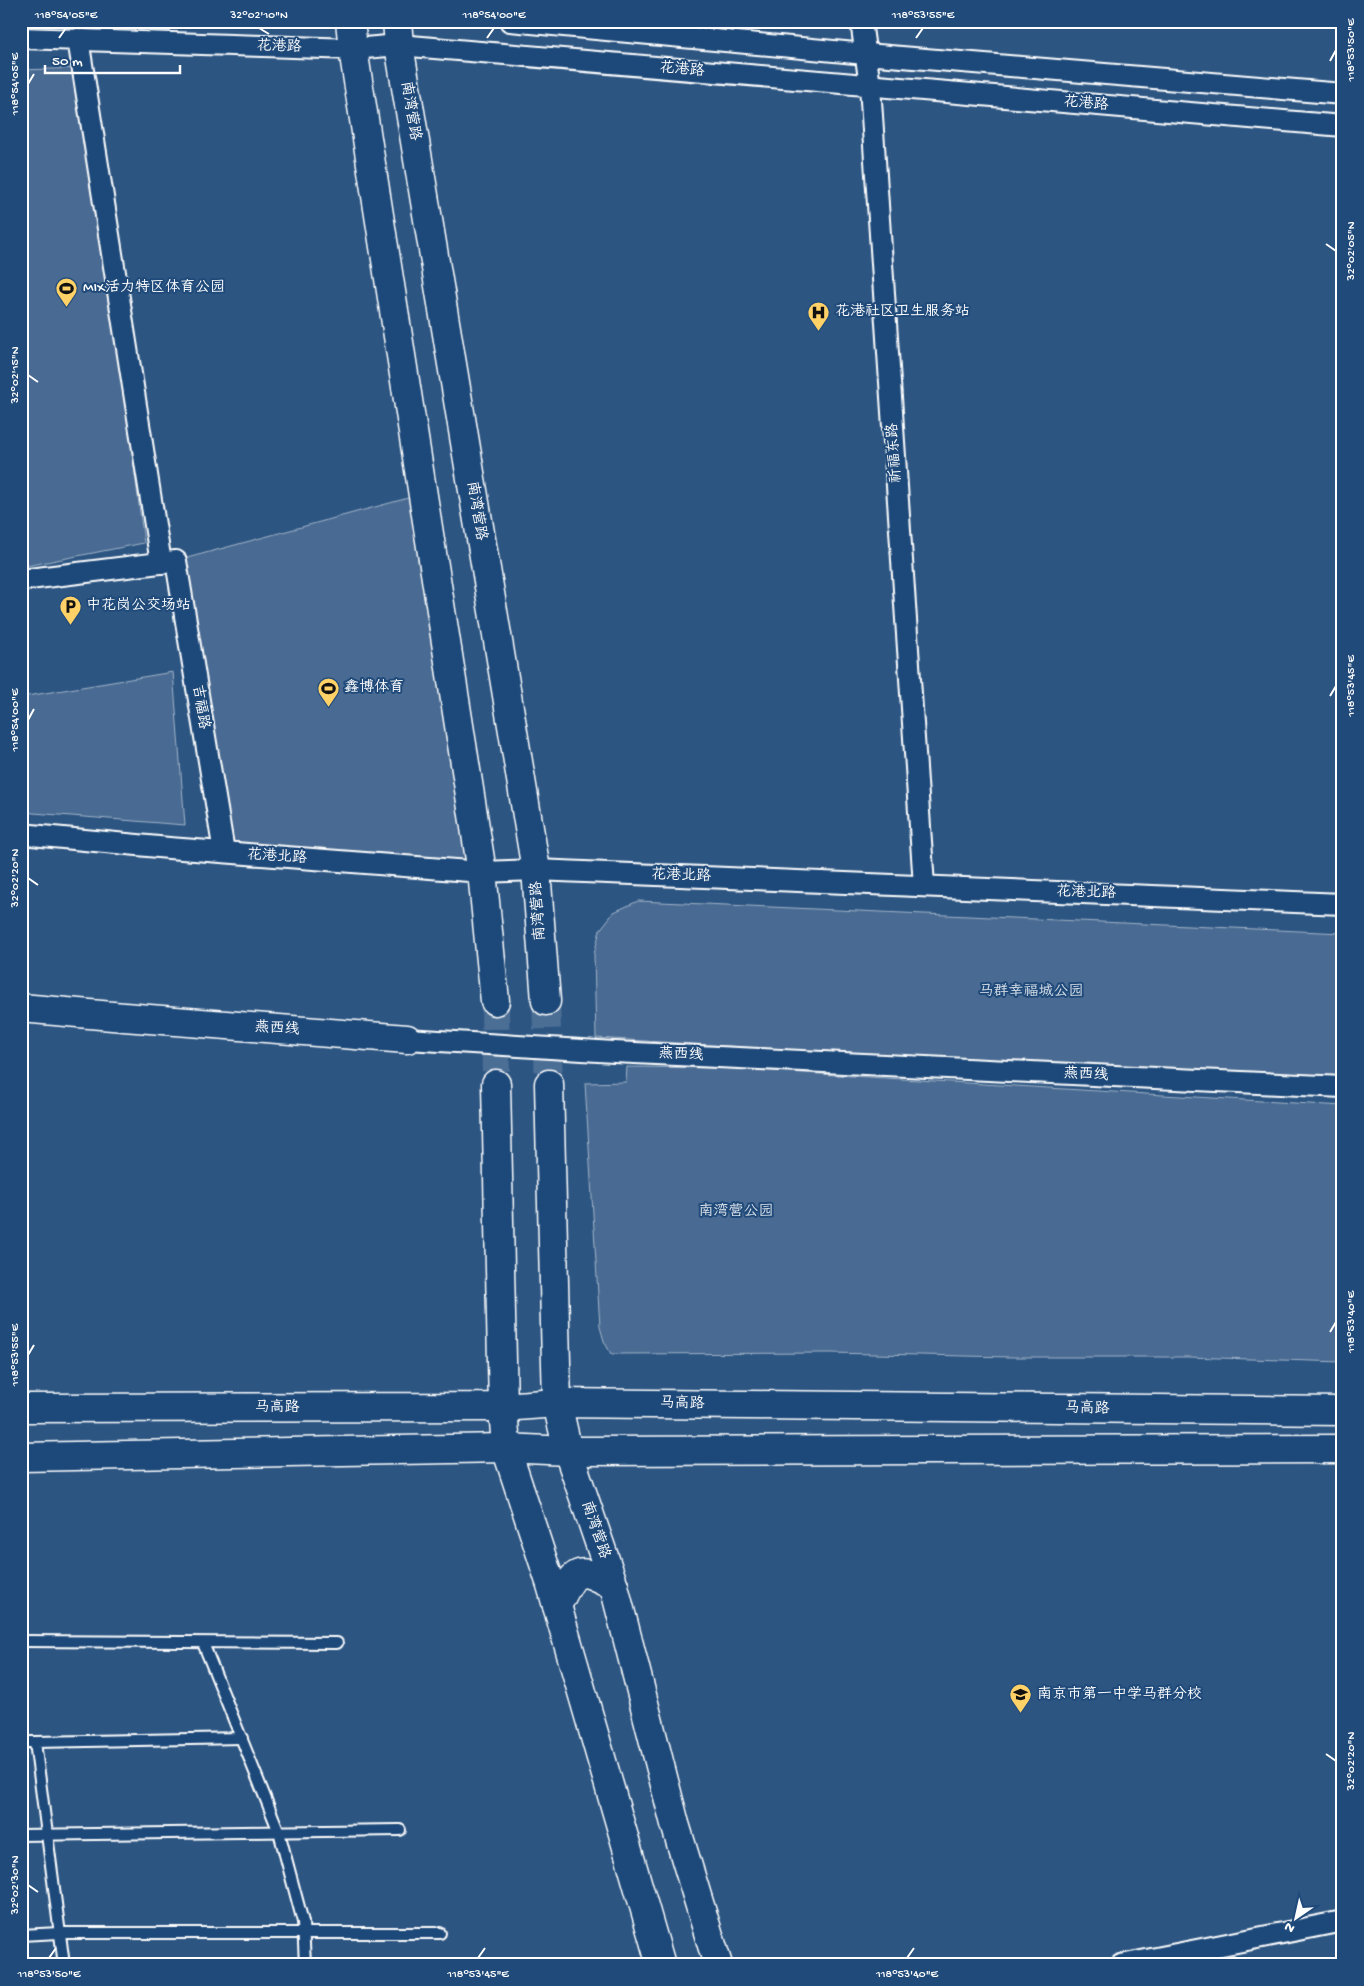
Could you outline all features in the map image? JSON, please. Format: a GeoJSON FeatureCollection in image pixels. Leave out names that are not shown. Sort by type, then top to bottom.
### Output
{"type":"FeatureCollection","features":[{"type":"Feature","properties":{"kind":"main road"},"geometry":{"type":"LineString","coordinates":[[350,21],[352,50],[482,872],[494,1001]]}},
{"type":"Feature","properties":{"kind":"main road","name":"南湾营路"},"geometry":{"type":"LineString","coordinates":[[398,33],[536,870],[546,1001]]}},
{"type":"Feature","properties":{"kind":"main road","name":"燕西线"},"geometry":{"type":"LineString","coordinates":[[21,1008],[407,1039]]}},
{"type":"Feature","properties":{"kind":"main road"},"geometry":{"type":"LineString","coordinates":[[496,1084],[503,1407],[506,1448],[557,1606],[660,1965]]}},
{"type":"Feature","properties":{"kind":"main road","name":"南湾营路"},"geometry":{"type":"LineString","coordinates":[[549,1084],[557,1403],[568,1451],[614,1586],[675,1824],[718,1965]]}},
{"type":"Feature","properties":{"kind":"main road","name":"马高路"},"geometry":{"type":"LineString","coordinates":[[21,1408],[503,1407],[557,1403],[1343,1411]]}},
{"type":"Feature","properties":{"kind":"main road"},"geometry":{"type":"LineString","coordinates":[[21,1457],[506,1448],[568,1451],[1343,1449]]}},
{"type":"Feature","properties":{"kind":"main road"},"geometry":{"type":"LineString","coordinates":[[557,1606],[569,1581],[576,1574],[586,1572],[614,1586]]}},
{"type":"Feature","properties":{"kind":"street"},"geometry":{"type":"LineString","coordinates":[[510,21],[866,54],[1343,94]]}},
{"type":"Feature","properties":{"kind":"street","name":"祈福东路"},"geometry":{"type":"LineString","coordinates":[[861,21],[870,86],[924,886]]}},
{"type":"Feature","properties":{"kind":"street","name":"花港路"},"geometry":{"type":"LineString","coordinates":[[21,38],[352,50],[398,33],[870,86],[1343,126]]}},
{"type":"Feature","properties":{"kind":"street","name":"吉福路"},"geometry":{"type":"LineString","coordinates":[[78,40],[169,562],[224,852]]}},
{"type":"Feature","properties":{"kind":"street"},"geometry":{"type":"LineString","coordinates":[[21,580],[169,562]]}},
{"type":"Feature","properties":{"kind":"street","name":"花港北路"},"geometry":{"type":"LineString","coordinates":[[21,834],[482,872],[536,870],[1343,904]]}},
{"type":"Feature","properties":{"kind":"street","name":"燕西线"},"geometry":{"type":"LineString","coordinates":[[407,1039],[614,1052],[1343,1087]]}},
{"type":"Feature","properties":{"kind":"street"},"geometry":{"type":"LineString","coordinates":[[1121,1965],[1343,1922]]}},
{"type":"Feature","properties":{"kind":"lane"},"geometry":{"type":"LineString","coordinates":[[21,1642],[337,1644]]}},
{"type":"Feature","properties":{"kind":"lane"},"geometry":{"type":"LineString","coordinates":[[203,1643],[279,1832],[303,1922],[305,1965]]}},
{"type":"Feature","properties":{"kind":"lane"},"geometry":{"type":"LineString","coordinates":[[21,1742],[242,1738]]}},
{"type":"Feature","properties":{"kind":"lane"},"geometry":{"type":"LineString","coordinates":[[35,1742],[64,1965]]}},
{"type":"Feature","properties":{"kind":"lane"},"geometry":{"type":"LineString","coordinates":[[21,1835],[400,1830]]}},
{"type":"Feature","properties":{"kind":"lane"},"geometry":{"type":"LineString","coordinates":[[21,1935],[59,1933],[440,1933]]}},
{"type":"Feature","properties":{"kind":"green space","name":"MIX活力特区体育公园"},"geometry":{"type":"Polygon","coordinates":[[[82,68],[144,543],[21,567],[21,70],[82,68]]]}},
{"type":"Feature","properties":{"kind":"green space","name":"鑫博体育"},"geometry":{"type":"Polygon","coordinates":[[[423,494],[482,872],[224,852],[176,561],[423,494]]]}},
{"type":"Feature","properties":{"kind":"green space"},"geometry":{"type":"Polygon","coordinates":[[[173,672],[185,825],[21,812],[21,697],[173,672]]]}},
{"type":"Feature","properties":{"kind":"green space","name":"马群幸福城公园"},"geometry":{"type":"Polygon","coordinates":[[[638,901],[1343,933],[1343,1078],[1022,1064],[596,1038],[594,954],[600,930],[614,912],[638,901]]]}},
{"type":"Feature","properties":{"kind":"green space","name":"南湾营公园"},"geometry":{"type":"Polygon","coordinates":[[[627,1067],[721,1068],[1343,1106],[1343,1362],[1188,1357],[1010,1357],[830,1353],[611,1354],[604,1341],[600,1327],[585,1083],[626,1082],[627,1067]]]}},
{"type":"Feature","properties":{"kind":"tunnel"},"geometry":{"type":"LineString","coordinates":[[495,1001],[496,1084]]}},
{"type":"Feature","properties":{"kind":"tunnel"},"geometry":{"type":"LineString","coordinates":[[546,1001],[549,1084]]}},
{"type":"Feature","properties":{"kind":"place","name":"MIX活力特区体育公园"},"geometry":{"type":"Point","coordinates":[67,307]}},
{"type":"Feature","properties":{"kind":"place","name":"花港社区卫生服务站"},"geometry":{"type":"Point","coordinates":[819,331]}},
{"type":"Feature","properties":{"kind":"place","name":"中花岗公交场站"},"geometry":{"type":"Point","coordinates":[70,625]}},
{"type":"Feature","properties":{"kind":"place","name":"鑫博体育"},"geometry":{"type":"Point","coordinates":[328,707]}},
{"type":"Feature","properties":{"kind":"place","name":"南京市第一中学马群分校"},"geometry":{"type":"Point","coordinates":[1021,1714]}}]}
